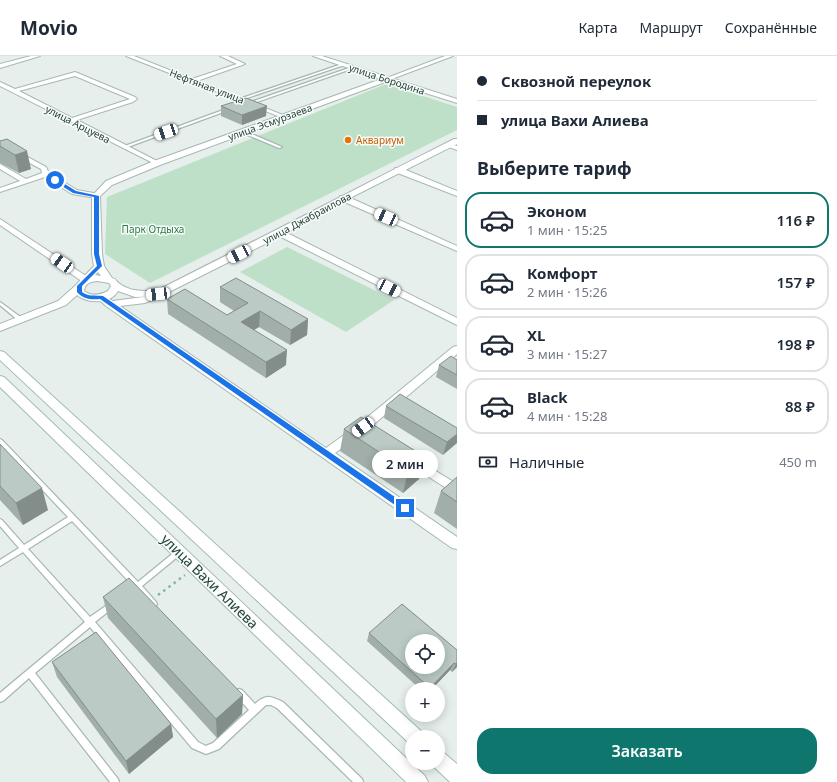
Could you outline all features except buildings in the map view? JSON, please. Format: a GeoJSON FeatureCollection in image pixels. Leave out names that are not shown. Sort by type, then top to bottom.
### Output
{"type":"FeatureCollection","features":[{"type":"Feature","properties":{"kind":"street"},"geometry":{"type":"LineString","coordinates":[[0,66],[37,56]]}},
{"type":"Feature","properties":{"kind":"street","name":"Нефтяная улица"},"geometry":{"type":"LineString","coordinates":[[131,56],[193,80],[241,102],[250,103],[285,117]]}},
{"type":"Feature","properties":{"kind":"street"},"geometry":{"type":"LineString","coordinates":[[193,80],[242,64],[223,56]]}},
{"type":"Feature","properties":{"kind":"street","name":"улица Бородина"},"geometry":{"type":"LineString","coordinates":[[316,56],[457,101]]}},
{"type":"Feature","properties":{"kind":"street","name":"улица Эсмурзаева"},"geometry":{"type":"LineString","coordinates":[[96,196],[104,186],[114,180],[450,56]]}},
{"type":"Feature","properties":{"kind":"street"},"geometry":{"type":"LineString","coordinates":[[14,91],[75,74],[134,99],[72,120]]}},
{"type":"Feature","properties":{"kind":"street","name":"улица Арцуева"},"geometry":{"type":"LineString","coordinates":[[0,84],[157,163]]}},
{"type":"Feature","properties":{"kind":"street","name":"улица Джабраилова"},"geometry":{"type":"LineString","coordinates":[[100,300],[145,300],[280,233],[343,198],[457,141]]}},
{"type":"Feature","properties":{"kind":"street"},"geometry":{"type":"LineString","coordinates":[[0,144],[44,168],[46,174],[75,192],[96,196],[97,254],[99,266],[79,288],[62,303]]}},
{"type":"Feature","properties":{"kind":"street"},"geometry":{"type":"LineString","coordinates":[[448,145],[457,148]]}},
{"type":"Feature","properties":{"kind":"street"},"geometry":{"type":"LineString","coordinates":[[0,166],[22,182]]}},
{"type":"Feature","properties":{"kind":"street"},"geometry":{"type":"LineString","coordinates":[[398,170],[457,194]]}},
{"type":"Feature","properties":{"kind":"street"},"geometry":{"type":"LineString","coordinates":[[0,173],[22,182]]}},
{"type":"Feature","properties":{"kind":"street"},"geometry":{"type":"LineString","coordinates":[[0,190],[46,174]]}},
{"type":"Feature","properties":{"kind":"street"},"geometry":{"type":"LineString","coordinates":[[343,198],[457,249]]}},
{"type":"Feature","properties":{"kind":"street"},"geometry":{"type":"LineString","coordinates":[[0,221],[86,280],[97,278],[108,279]]}},
{"type":"Feature","properties":{"kind":"street"},"geometry":{"type":"LineString","coordinates":[[280,233],[457,322]]}},
{"type":"Feature","properties":{"kind":"street","name":"улица Джабраилова"},"geometry":{"type":"LineString","coordinates":[[99,266],[108,279],[115,283],[116,286],[135,294],[158,294]]}},
{"type":"Feature","properties":{"kind":"street"},"geometry":{"type":"LineString","coordinates":[[0,328],[62,303],[100,300],[112,293],[116,286]]}},
{"type":"Feature","properties":{"kind":"street"},"geometry":{"type":"LineString","coordinates":[[79,288],[82,295],[100,300],[134,321],[457,544]]}},
{"type":"Feature","properties":{"kind":"street"},"geometry":{"type":"LineString","coordinates":[[134,321],[135,312],[145,300]]}},
{"type":"Feature","properties":{"kind":"street"},"geometry":{"type":"LineString","coordinates":[[327,454],[452,360],[457,349]]}},
{"type":"Feature","properties":{"kind":"street","name":"улица Вахи Алиева"},"geometry":{"type":"LineString","coordinates":[[0,354],[407,730]]}},
{"type":"Feature","properties":{"kind":"street","name":"улица Вахи Алиева"},"geometry":{"type":"LineString","coordinates":[[0,380],[419,782]]}},
{"type":"Feature","properties":{"kind":"street"},"geometry":{"type":"LineString","coordinates":[[363,427],[375,436]]}},
{"type":"Feature","properties":{"kind":"street"},"geometry":{"type":"LineString","coordinates":[[400,452],[457,490]]}},
{"type":"Feature","properties":{"kind":"street"},"geometry":{"type":"LineString","coordinates":[[445,765],[457,776]]}},
{"type":"Feature","properties":{"kind":"lane"},"geometry":{"type":"LineString","coordinates":[[241,102],[343,65]]}},
{"type":"Feature","properties":{"kind":"lane"},"geometry":{"type":"LineString","coordinates":[[250,103],[352,68]]}},
{"type":"Feature","properties":{"kind":"lane"},"geometry":{"type":"LineString","coordinates":[[124,146],[235,108]]}},
{"type":"Feature","properties":{"kind":"lane"},"geometry":{"type":"LineString","coordinates":[[244,132],[280,147]]}},
{"type":"Feature","properties":{"kind":"lane"},"geometry":{"type":"LineString","coordinates":[[0,302],[21,320]]}},
{"type":"Feature","properties":{"kind":"lane"},"geometry":{"type":"LineString","coordinates":[[0,441],[72,518],[134,589],[156,607]]}},
{"type":"Feature","properties":{"kind":"lane"},"geometry":{"type":"LineString","coordinates":[[0,563],[72,518]]}},
{"type":"Feature","properties":{"kind":"lane"},"geometry":{"type":"LineString","coordinates":[[0,522],[90,622],[195,745],[206,750],[216,746],[264,701],[272,701],[280,705],[359,782]]}},
{"type":"Feature","properties":{"kind":"lane"},"geometry":{"type":"LineString","coordinates":[[134,589],[180,552]]}},
{"type":"Feature","properties":{"kind":"lane"},"geometry":{"type":"LineString","coordinates":[[0,698],[90,622],[120,600]]}},
{"type":"Feature","properties":{"kind":"lane"},"geometry":{"type":"LineString","coordinates":[[30,673],[115,782]]}},
{"type":"Feature","properties":{"kind":"lane"},"geometry":{"type":"LineString","coordinates":[[233,687],[255,710]]}},
{"type":"Feature","properties":{"kind":"green space","name":"Парк Отдыха"},"geometry":{"type":"Polygon","coordinates":[[[386,84],[457,107],[457,130],[150,283],[105,254],[107,197],[386,84]]]}},
{"type":"Feature","properties":{"kind":"green space"},"geometry":{"type":"Polygon","coordinates":[[[287,247],[394,300],[346,332],[240,272],[287,247]]]}},
{"type":"Feature","properties":{"kind":"place","name":"Аквариум"},"geometry":{"type":"Point","coordinates":[348,140]}},
{"type":"Feature","properties":{"kind":"route"},"geometry":{"type":"LineString","coordinates":[[55,180],[75,192],[96,196],[97,254],[99,266],[80,286],[79,289],[82,295],[91,298],[101,297],[405,508]]}}]}
